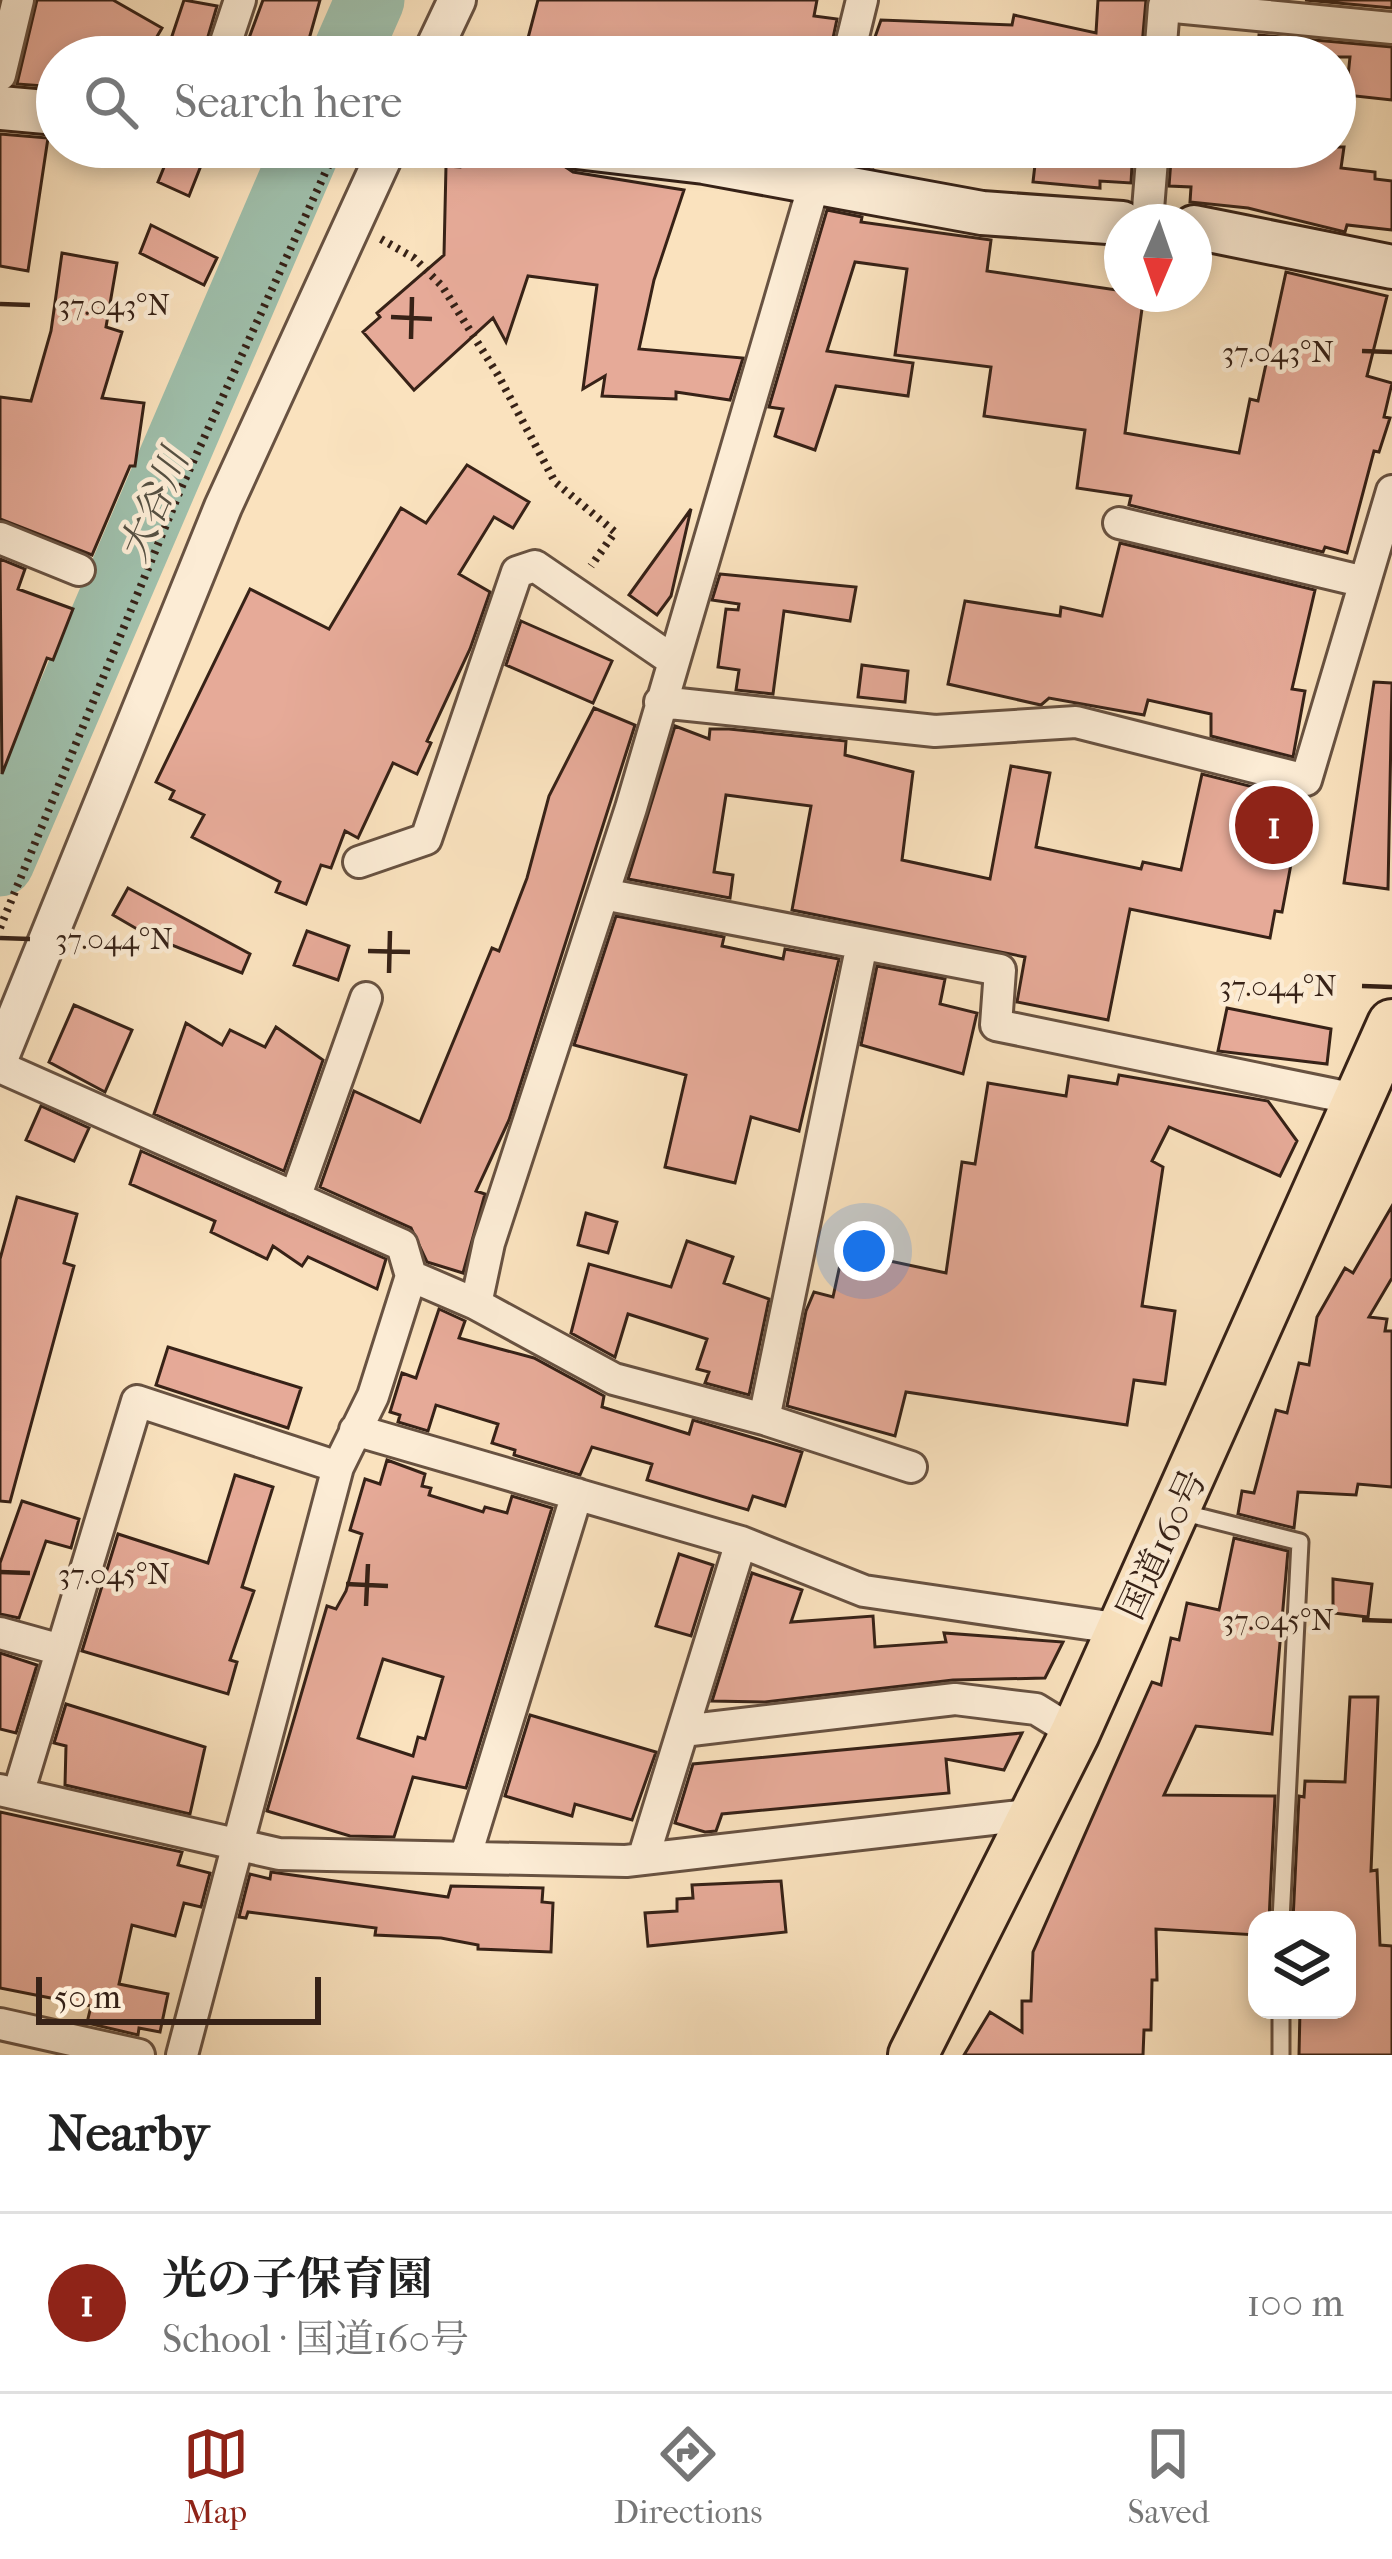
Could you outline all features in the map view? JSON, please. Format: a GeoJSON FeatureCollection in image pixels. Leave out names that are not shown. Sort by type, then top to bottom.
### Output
{"type":"FeatureCollection","features":[{"type":"Feature","properties":{"kind":"highway","name":"国道160号"},"geometry":{"type":"LineString","coordinates":[[913,2055],[1075,1733],[1392,1024]]}},
{"type":"Feature","properties":{"kind":"main road"},"geometry":{"type":"LineString","coordinates":[[0,109],[36,112]]}},
{"type":"Feature","properties":{"kind":"main road"},"geometry":{"type":"LineString","coordinates":[[828,168],[982,213],[1104,222]]}},
{"type":"Feature","properties":{"kind":"main road"},"geometry":{"type":"LineString","coordinates":[[1212,231],[1392,267]]}},
{"type":"Feature","properties":{"kind":"street"},"geometry":{"type":"LineString","coordinates":[[0,75],[18,0]]}},
{"type":"Feature","properties":{"kind":"street"},"geometry":{"type":"LineString","coordinates":[[227,36],[240,0]]}},
{"type":"Feature","properties":{"kind":"street"},"geometry":{"type":"LineString","coordinates":[[440,36],[458,0]]}},
{"type":"Feature","properties":{"kind":"street"},"geometry":{"type":"LineString","coordinates":[[853,36],[862,0]]}},
{"type":"Feature","properties":{"kind":"street"},"geometry":{"type":"LineString","coordinates":[[1162,36],[1164,6],[1392,28]]}},
{"type":"Feature","properties":{"kind":"street"},"geometry":{"type":"LineString","coordinates":[[0,1057],[223,507],[379,168]]}},
{"type":"Feature","properties":{"kind":"street"},"geometry":{"type":"LineString","coordinates":[[476,1304],[489,1243],[603,894],[820,168]]}},
{"type":"Feature","properties":{"kind":"street"},"geometry":{"type":"LineString","coordinates":[[1148,204],[1151,168]]}},
{"type":"Feature","properties":{"kind":"street"},"geometry":{"type":"LineString","coordinates":[[661,702],[935,731],[1076,722],[1306,780],[1392,491]]}},
{"type":"Feature","properties":{"kind":"street"},"geometry":{"type":"LineString","coordinates":[[1119,524],[1366,582]]}},
{"type":"Feature","properties":{"kind":"street"},"geometry":{"type":"LineString","coordinates":[[0,538],[79,570]]}},
{"type":"Feature","properties":{"kind":"street"},"geometry":{"type":"LineString","coordinates":[[359,862],[426,839],[517,572],[535,566],[674,661]]}},
{"type":"Feature","properties":{"kind":"street"},"geometry":{"type":"LineString","coordinates":[[603,894],[1000,970],[996,1025],[1360,1100]]}},
{"type":"Feature","properties":{"kind":"street"},"geometry":{"type":"LineString","coordinates":[[764,1419],[862,944]]}},
{"type":"Feature","properties":{"kind":"street"},"geometry":{"type":"LineString","coordinates":[[295,1198],[366,998]]}},
{"type":"Feature","properties":{"kind":"street"},"geometry":{"type":"LineString","coordinates":[[0,1067],[402,1245],[410,1276],[373,1396],[338,1467],[182,2055]]}},
{"type":"Feature","properties":{"kind":"street"},"geometry":{"type":"LineString","coordinates":[[410,1276],[476,1304],[614,1379],[764,1419],[911,1466]]}},
{"type":"Feature","properties":{"kind":"street"},"geometry":{"type":"LineString","coordinates":[[338,1467],[137,1401],[61,1650],[9,1792],[279,1854],[643,1859],[1037,1814]]}},
{"type":"Feature","properties":{"kind":"street"},"geometry":{"type":"LineString","coordinates":[[355,1430],[742,1543],[864,1591],[1122,1629]]}},
{"type":"Feature","properties":{"kind":"street"},"geometry":{"type":"LineString","coordinates":[[466,1855],[577,1494]]}},
{"type":"Feature","properties":{"kind":"street"},"geometry":{"type":"LineString","coordinates":[[643,1859],[742,1543]]}},
{"type":"Feature","properties":{"kind":"street"},"geometry":{"type":"LineString","coordinates":[[0,1634],[61,1650]]}},
{"type":"Feature","properties":{"kind":"street"},"geometry":{"type":"LineString","coordinates":[[682,1731],[955,1699],[1036,1709],[1075,1733]]}},
{"type":"Feature","properties":{"kind":"street"},"geometry":{"type":"LineString","coordinates":[[0,2024],[139,2055]]}},
{"type":"Feature","properties":{"kind":"lane"},"geometry":{"type":"LineString","coordinates":[[1176,1511],[1300,1542],[1281,1911]]}},
{"type":"Feature","properties":{"kind":"lane"},"geometry":{"type":"LineString","coordinates":[[1281,2019],[1281,2055]]}},
{"type":"Feature","properties":{"kind":"path"},"geometry":{"type":"LineString","coordinates":[[1,934],[182,486],[328,168]]}},
{"type":"Feature","properties":{"kind":"path"},"geometry":{"type":"LineString","coordinates":[[354,223],[414,258],[442,286],[499,376],[555,482],[614,532],[573,592]]}},
{"type":"Feature","properties":{"kind":"building"},"geometry":{"type":"Polygon","coordinates":[[[37,0],[113,0],[162,28],[157,36],[36,36],[36,85],[17,84],[37,0]]]}},
{"type":"Feature","properties":{"kind":"building"},"geometry":{"type":"Polygon","coordinates":[[[184,0],[217,6],[208,36],[172,36],[184,0]]]}},
{"type":"Feature","properties":{"kind":"building"},"geometry":{"type":"Polygon","coordinates":[[[263,0],[320,0],[310,36],[250,36],[263,0]]]}},
{"type":"Feature","properties":{"kind":"building"},"geometry":{"type":"Polygon","coordinates":[[[538,0],[817,0],[814,16],[837,19],[833,36],[529,36],[538,0]]]}},
{"type":"Feature","properties":{"kind":"building"},"geometry":{"type":"Polygon","coordinates":[[[1098,0],[1146,0],[1143,36],[875,36],[881,20],[1012,25],[1014,15],[1096,33],[1098,0]]]}},
{"type":"Feature","properties":{"kind":"building"},"geometry":{"type":"Polygon","coordinates":[[[1305,0],[1392,0],[1392,8],[1305,0]]]}},
{"type":"Feature","properties":{"kind":"building"},"geometry":{"type":"Polygon","coordinates":[[[1356,44],[1392,47],[1392,100],[1356,96],[1356,44]]]}},
{"type":"Feature","properties":{"kind":"building"},"geometry":{"type":"Polygon","coordinates":[[[0,134],[36,137],[36,168],[43,168],[28,271],[0,266],[0,134]]]}},
{"type":"Feature","properties":{"kind":"building"},"geometry":{"type":"Polygon","coordinates":[[[164,168],[200,168],[189,196],[158,182],[164,168]]]}},
{"type":"Feature","properties":{"kind":"building"},"geometry":{"type":"Polygon","coordinates":[[[446,168],[567,168],[684,190],[654,280],[639,349],[743,358],[730,400],[676,392],[676,399],[602,396],[605,376],[583,389],[597,285],[528,276],[506,342],[493,318],[414,390],[363,332],[380,317],[377,313],[444,255],[446,168]]]}},
{"type":"Feature","properties":{"kind":"building"},"geometry":{"type":"Polygon","coordinates":[[[1035,168],[1132,168],[1131,183],[1100,181],[1100,188],[1033,182],[1035,168]]]}},
{"type":"Feature","properties":{"kind":"building"},"geometry":{"type":"Polygon","coordinates":[[[1170,168],[1375,172],[1375,179],[1392,181],[1392,230],[1347,225],[1345,232],[1248,208],[1190,202],[1191,187],[1169,186],[1170,168]]]}},
{"type":"Feature","properties":{"kind":"building"},"geometry":{"type":"Polygon","coordinates":[[[827,210],[862,217],[861,222],[991,240],[987,271],[1104,288],[1104,312],[1142,312],[1125,433],[1239,453],[1250,399],[1258,401],[1286,272],[1387,296],[1367,376],[1392,383],[1384,417],[1390,418],[1379,452],[1374,451],[1347,553],[1325,547],[1323,552],[1129,505],[1131,496],[1077,488],[1085,430],[984,416],[991,367],[895,355],[907,269],[855,262],[827,351],[913,363],[908,396],[836,386],[815,450],[775,436],[783,409],[769,407],[827,210]]]}},
{"type":"Feature","properties":{"kind":"building"},"geometry":{"type":"Polygon","coordinates":[[[151,225],[217,258],[204,285],[140,253],[151,225]]]}},
{"type":"Feature","properties":{"kind":"building"},"geometry":{"type":"Polygon","coordinates":[[[62,253],[117,263],[106,327],[122,332],[102,398],[144,403],[135,466],[130,466],[92,555],[0,519],[0,397],[31,401],[51,331],[62,253]]]}},
{"type":"Feature","properties":{"kind":"building"},"geometry":{"type":"Polygon","coordinates":[[[467,465],[529,502],[513,528],[494,517],[459,574],[490,592],[470,649],[427,741],[431,743],[417,774],[393,763],[358,838],[345,831],[331,868],[321,865],[306,904],[276,892],[280,882],[192,837],[204,815],[170,799],[174,791],[156,782],[250,589],[329,629],[401,508],[426,523],[467,465]]]}},
{"type":"Feature","properties":{"kind":"building"},"geometry":{"type":"Polygon","coordinates":[[[691,509],[671,596],[657,615],[629,595],[691,509]]]}},
{"type":"Feature","properties":{"kind":"building"},"geometry":{"type":"Polygon","coordinates":[[[1120,543],[1315,590],[1292,689],[1305,691],[1293,757],[1211,736],[1211,714],[1148,700],[1144,715],[1049,698],[1041,705],[948,684],[965,601],[1060,616],[1061,607],[1102,616],[1120,543]]]}},
{"type":"Feature","properties":{"kind":"building"},"geometry":{"type":"Polygon","coordinates":[[[0,559],[25,569],[18,589],[73,609],[53,660],[47,658],[2,774],[0,559]]]}},
{"type":"Feature","properties":{"kind":"building"},"geometry":{"type":"Polygon","coordinates":[[[720,574],[856,587],[850,621],[784,611],[773,694],[736,690],[739,670],[718,667],[726,609],[738,610],[739,604],[712,600],[720,574]]]}},
{"type":"Feature","properties":{"kind":"building"},"geometry":{"type":"Polygon","coordinates":[[[521,621],[612,661],[593,703],[506,665],[521,621]]]}},
{"type":"Feature","properties":{"kind":"building"},"geometry":{"type":"Polygon","coordinates":[[[862,665],[908,671],[905,702],[858,697],[862,665]]]}},
{"type":"Feature","properties":{"kind":"building"},"geometry":{"type":"Polygon","coordinates":[[[1374,682],[1392,683],[1388,889],[1344,883],[1374,682]]]}},
{"type":"Feature","properties":{"kind":"building"},"geometry":{"type":"Polygon","coordinates":[[[594,708],[635,725],[509,1120],[476,1191],[485,1194],[463,1273],[427,1262],[411,1228],[320,1187],[354,1091],[420,1122],[492,948],[499,951],[527,878],[549,796],[594,708]]]}},
{"type":"Feature","properties":{"kind":"building"},"geometry":{"type":"Polygon","coordinates":[[[675,726],[709,739],[710,729],[729,729],[846,741],[845,755],[913,772],[902,860],[990,879],[1011,766],[1050,773],[1036,847],[1141,869],[1143,862],[1181,870],[1202,774],[1303,800],[1282,912],[1275,911],[1270,938],[1130,909],[1108,1020],[1017,1002],[1025,957],[792,910],[811,806],[726,795],[714,872],[733,875],[730,898],[628,879],[675,726]]]}},
{"type":"Feature","properties":{"kind":"building"},"geometry":{"type":"Polygon","coordinates":[[[128,888],[250,954],[242,973],[149,936],[113,915],[128,888]]]}},
{"type":"Feature","properties":{"kind":"building"},"geometry":{"type":"Polygon","coordinates":[[[616,916],[724,937],[722,946],[783,959],[785,949],[839,959],[799,1131],[751,1117],[735,1183],[665,1167],[686,1075],[574,1045],[616,916]]]}},
{"type":"Feature","properties":{"kind":"building"},"geometry":{"type":"Polygon","coordinates":[[[307,931],[349,946],[338,980],[294,965],[307,931]]]}},
{"type":"Feature","properties":{"kind":"building"},"geometry":{"type":"Polygon","coordinates":[[[877,966],[945,979],[940,1004],[977,1013],[963,1074],[861,1045],[877,966]]]}},
{"type":"Feature","properties":{"kind":"building"},"geometry":{"type":"Polygon","coordinates":[[[74,1005],[132,1030],[105,1092],[49,1062],[74,1005]]]}},
{"type":"Feature","properties":{"kind":"building"},"geometry":{"type":"Polygon","coordinates":[[[1227,1008],[1331,1029],[1327,1064],[1218,1051],[1227,1008]]]}},
{"type":"Feature","properties":{"kind":"building"},"geometry":{"type":"Polygon","coordinates":[[[186,1023],[222,1045],[230,1030],[265,1047],[276,1027],[323,1060],[284,1171],[154,1114],[186,1023]]]}},
{"type":"Feature","properties":{"kind":"building"},"geometry":{"type":"Polygon","coordinates":[[[1119,1075],[1268,1101],[1297,1141],[1280,1176],[1169,1127],[1152,1161],[1163,1167],[1142,1306],[1175,1311],[1165,1384],[1134,1380],[1127,1425],[906,1392],[895,1436],[787,1406],[806,1311],[814,1292],[833,1297],[843,1251],[946,1273],[962,1162],[975,1164],[988,1083],[1066,1096],[1069,1076],[1117,1084],[1119,1075]]]}},
{"type":"Feature","properties":{"kind":"building"},"geometry":{"type":"Polygon","coordinates":[[[41,1106],[89,1128],[74,1161],[26,1140],[41,1106]]]}},
{"type":"Feature","properties":{"kind":"building"},"geometry":{"type":"Polygon","coordinates":[[[141,1151],[386,1259],[377,1289],[308,1257],[302,1266],[273,1246],[267,1259],[211,1232],[215,1221],[130,1184],[141,1151]]]}},
{"type":"Feature","properties":{"kind":"building"},"geometry":{"type":"Polygon","coordinates":[[[17,1197],[77,1214],[64,1263],[74,1266],[10,1502],[0,1501],[0,1259],[17,1197]]]}},
{"type":"Feature","properties":{"kind":"building"},"geometry":{"type":"Polygon","coordinates":[[[1392,1206],[1392,1278],[1369,1317],[1387,1319],[1385,1331],[1392,1331],[1392,1487],[1358,1484],[1356,1495],[1298,1492],[1294,1528],[1238,1514],[1242,1491],[1254,1493],[1276,1410],[1287,1413],[1299,1363],[1309,1365],[1317,1317],[1345,1268],[1353,1273],[1392,1206]]]}},
{"type":"Feature","properties":{"kind":"building"},"geometry":{"type":"Polygon","coordinates":[[[586,1213],[617,1222],[608,1253],[578,1245],[586,1213]]]}},
{"type":"Feature","properties":{"kind":"building"},"geometry":{"type":"Polygon","coordinates":[[[687,1241],[733,1257],[724,1283],[769,1299],[749,1395],[705,1383],[709,1372],[697,1369],[707,1339],[628,1314],[615,1357],[571,1333],[589,1264],[671,1287],[687,1241]]]}},
{"type":"Feature","properties":{"kind":"building"},"geometry":{"type":"Polygon","coordinates":[[[439,1309],[465,1321],[459,1338],[534,1358],[604,1396],[602,1407],[689,1434],[693,1420],[802,1452],[785,1506],[753,1496],[748,1510],[647,1480],[652,1464],[592,1447],[580,1475],[514,1455],[515,1450],[492,1443],[498,1424],[436,1405],[428,1431],[398,1422],[400,1415],[390,1412],[402,1373],[416,1378],[439,1309]]]}},
{"type":"Feature","properties":{"kind":"building"},"geometry":{"type":"Polygon","coordinates":[[[168,1347],[301,1388],[288,1428],[156,1385],[168,1347]]]}},
{"type":"Feature","properties":{"kind":"building"},"geometry":{"type":"Polygon","coordinates":[[[387,1460],[425,1474],[422,1486],[431,1488],[429,1495],[483,1512],[485,1507],[507,1513],[512,1496],[552,1508],[466,1788],[413,1777],[394,1837],[350,1836],[267,1811],[327,1606],[336,1609],[346,1591],[362,1534],[350,1530],[365,1479],[380,1484],[387,1460]],[[383,1659],[358,1738],[413,1756],[418,1737],[425,1739],[443,1677],[383,1659]]]}},
{"type":"Feature","properties":{"kind":"building"},"geometry":{"type":"Polygon","coordinates":[[[235,1475],[273,1487],[242,1587],[254,1591],[230,1660],[237,1662],[228,1694],[82,1651],[118,1534],[208,1563],[235,1475]]]}},
{"type":"Feature","properties":{"kind":"building"},"geometry":{"type":"Polygon","coordinates":[[[22,1501],[79,1519],[71,1548],[46,1541],[19,1618],[0,1614],[0,1563],[22,1501]]]}},
{"type":"Feature","properties":{"kind":"building"},"geometry":{"type":"Polygon","coordinates":[[[1234,1538],[1288,1551],[1272,1734],[1196,1726],[1164,1795],[1275,1796],[1269,1911],[1248,1911],[1248,1934],[1156,1929],[1157,1980],[1152,1980],[1151,2030],[1144,2030],[1143,2055],[964,2055],[990,2012],[1022,2032],[1022,2001],[1031,2001],[1033,1952],[1152,1682],[1161,1685],[1171,1638],[1179,1640],[1187,1603],[1219,1610],[1234,1538]]]}},
{"type":"Feature","properties":{"kind":"building"},"geometry":{"type":"Polygon","coordinates":[[[679,1554],[713,1565],[691,1636],[656,1626],[679,1554]]]}},
{"type":"Feature","properties":{"kind":"building"},"geometry":{"type":"Polygon","coordinates":[[[752,1573],[802,1590],[791,1622],[873,1616],[875,1647],[946,1642],[944,1633],[1063,1642],[1045,1678],[953,1680],[765,1702],[712,1701],[752,1573]]]}},
{"type":"Feature","properties":{"kind":"building"},"geometry":{"type":"Polygon","coordinates":[[[1333,1579],[1372,1584],[1368,1617],[1333,1613],[1333,1579]]]}},
{"type":"Feature","properties":{"kind":"building"},"geometry":{"type":"Polygon","coordinates":[[[0,1653],[37,1665],[16,1733],[0,1729],[0,1653]]]}},
{"type":"Feature","properties":{"kind":"building"},"geometry":{"type":"Polygon","coordinates":[[[1350,1697],[1378,1697],[1371,1871],[1377,1870],[1380,1945],[1392,1946],[1392,2055],[1299,2055],[1300,2019],[1356,2019],[1356,1911],[1293,1911],[1299,1796],[1304,1797],[1305,1781],[1345,1782],[1350,1697]]]}},
{"type":"Feature","properties":{"kind":"building"},"geometry":{"type":"Polygon","coordinates":[[[66,1704],[205,1747],[190,1814],[65,1785],[66,1746],[54,1743],[66,1704]]]}},
{"type":"Feature","properties":{"kind":"building"},"geometry":{"type":"Polygon","coordinates":[[[530,1715],[656,1752],[632,1820],[575,1804],[572,1816],[505,1796],[530,1715]]]}},
{"type":"Feature","properties":{"kind":"building"},"geometry":{"type":"Polygon","coordinates":[[[1022,1733],[1004,1770],[946,1759],[949,1793],[722,1814],[716,1831],[675,1823],[693,1764],[1022,1733]]]}},
{"type":"Feature","properties":{"kind":"building"},"geometry":{"type":"Polygon","coordinates":[[[0,1812],[182,1852],[178,1865],[210,1873],[201,1907],[184,1903],[175,1936],[132,1925],[119,1984],[168,1994],[160,2032],[139,2028],[138,2035],[87,2023],[91,2006],[0,1988],[0,1812]]]}},
{"type":"Feature","properties":{"kind":"building"},"geometry":{"type":"Polygon","coordinates":[[[271,1872],[448,1897],[451,1886],[543,1888],[542,1902],[553,1903],[551,1952],[478,1949],[478,1945],[441,1938],[375,1935],[376,1928],[248,1912],[246,1918],[239,1917],[250,1874],[270,1879],[271,1872]]]}},
{"type":"Feature","properties":{"kind":"building"},"geometry":{"type":"Polygon","coordinates":[[[781,1881],[786,1932],[648,1946],[645,1913],[677,1911],[677,1899],[693,1898],[692,1885],[781,1881]]]}},
{"type":"Feature","properties":{"kind":"waterway","name":"大谷川"},"geometry":{"type":"LineString","coordinates":[[354,36],[370,0]]}},
{"type":"Feature","properties":{"kind":"waterway","name":"大谷川"},"geometry":{"type":"LineString","coordinates":[[0,862],[298,168]]}},
{"type":"Feature","properties":{"kind":"place","name":"光の子保育園"},"geometry":{"type":"Point","coordinates":[1274,825]}}]}
